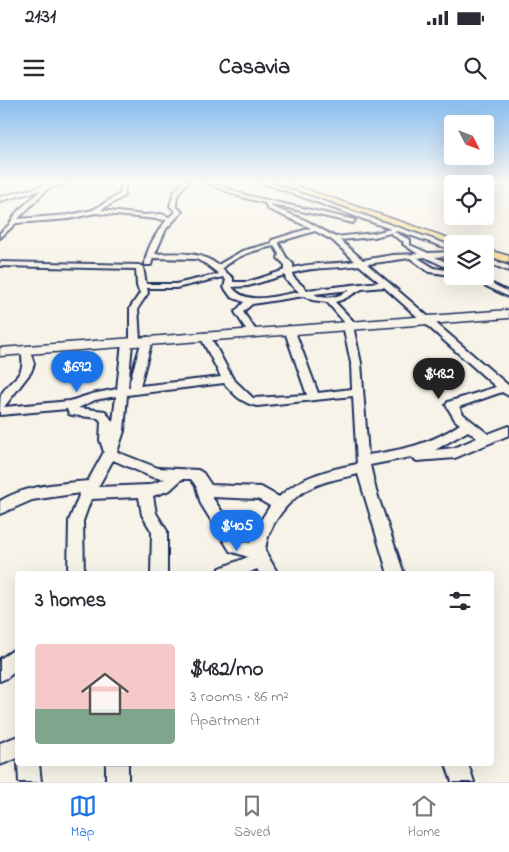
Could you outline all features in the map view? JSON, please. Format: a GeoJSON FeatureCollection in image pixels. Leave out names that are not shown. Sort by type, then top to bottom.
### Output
{"type":"FeatureCollection","features":[{"type":"Feature","properties":{"kind":"main road"},"geometry":{"type":"LineString","coordinates":[[369,213],[444,238]]}},
{"type":"Feature","properties":{"kind":"main road"},"geometry":{"type":"LineString","coordinates":[[494,257],[509,260]]}},
{"type":"Feature","properties":{"kind":"street"},"geometry":{"type":"LineString","coordinates":[[0,236],[13,223],[19,213]]}},
{"type":"Feature","properties":{"kind":"street"},"geometry":{"type":"LineString","coordinates":[[0,226],[88,213]]}},
{"type":"Feature","properties":{"kind":"street"},"geometry":{"type":"LineString","coordinates":[[115,213],[144,217],[161,216],[170,219]]}},
{"type":"Feature","properties":{"kind":"street"},"geometry":{"type":"LineString","coordinates":[[0,264],[140,268],[148,263],[164,225],[178,213]]}},
{"type":"Feature","properties":{"kind":"street"},"geometry":{"type":"LineString","coordinates":[[281,213],[334,239],[376,274],[503,388]]}},
{"type":"Feature","properties":{"kind":"street"},"geometry":{"type":"LineString","coordinates":[[315,213],[356,222],[387,232],[408,241],[406,244],[408,246],[444,264]]}},
{"type":"Feature","properties":{"kind":"street"},"geometry":{"type":"LineString","coordinates":[[352,213],[444,245]]}},
{"type":"Feature","properties":{"kind":"street"},"geometry":{"type":"LineString","coordinates":[[334,239],[387,232],[408,226]]}},
{"type":"Feature","properties":{"kind":"street"},"geometry":{"type":"LineString","coordinates":[[315,228],[278,239],[274,242],[282,254],[282,258],[288,264],[289,278],[304,293],[318,300],[330,301],[348,296],[375,280],[376,274]]}},
{"type":"Feature","properties":{"kind":"street"},"geometry":{"type":"LineString","coordinates":[[246,241],[254,248]]}},
{"type":"Feature","properties":{"kind":"street"},"geometry":{"type":"LineString","coordinates":[[208,261],[229,258],[254,248],[276,244]]}},
{"type":"Feature","properties":{"kind":"street"},"geometry":{"type":"LineString","coordinates":[[230,284],[248,284],[289,270],[318,265],[337,266],[389,257],[444,255]]}},
{"type":"Feature","properties":{"kind":"street"},"geometry":{"type":"LineString","coordinates":[[150,256],[198,257],[208,261],[230,280],[228,287],[230,291],[250,302]]}},
{"type":"Feature","properties":{"kind":"street"},"geometry":{"type":"LineString","coordinates":[[411,256],[432,270],[444,272]]}},
{"type":"Feature","properties":{"kind":"street"},"geometry":{"type":"LineString","coordinates":[[142,286],[176,286],[220,273],[229,258]]}},
{"type":"Feature","properties":{"kind":"street"},"geometry":{"type":"LineString","coordinates":[[494,260],[509,269]]}},
{"type":"Feature","properties":{"kind":"street"},"geometry":{"type":"LineString","coordinates":[[129,392],[135,381],[136,341],[134,308],[143,296],[140,268]]}},
{"type":"Feature","properties":{"kind":"street"},"geometry":{"type":"LineString","coordinates":[[252,332],[239,312],[242,307],[250,302],[364,285],[386,284]]}},
{"type":"Feature","properties":{"kind":"street"},"geometry":{"type":"LineString","coordinates":[[488,285],[509,295]]}},
{"type":"Feature","properties":{"kind":"street"},"geometry":{"type":"LineString","coordinates":[[330,301],[350,324],[356,360],[357,392],[366,480],[388,543],[395,571]]}},
{"type":"Feature","properties":{"kind":"street"},"geometry":{"type":"LineString","coordinates":[[0,352],[350,324],[428,321],[509,314]]}},
{"type":"Feature","properties":{"kind":"street"},"geometry":{"type":"LineString","coordinates":[[289,329],[313,396]]}},
{"type":"Feature","properties":{"kind":"street"},"geometry":{"type":"LineString","coordinates":[[205,336],[228,379],[244,397],[254,402],[357,392]]}},
{"type":"Feature","properties":{"kind":"street"},"geometry":{"type":"LineString","coordinates":[[76,571],[76,521],[89,490],[110,452],[118,431],[129,392],[136,341]]}},
{"type":"Feature","properties":{"kind":"street"},"geometry":{"type":"LineString","coordinates":[[0,404],[28,368],[26,350]]}},
{"type":"Feature","properties":{"kind":"street"},"geometry":{"type":"LineString","coordinates":[[486,439],[459,417],[452,405],[503,388],[509,376]]}},
{"type":"Feature","properties":{"kind":"street"},"geometry":{"type":"LineString","coordinates":[[0,411],[72,405],[91,397],[228,379]]}},
{"type":"Feature","properties":{"kind":"street"},"geometry":{"type":"LineString","coordinates":[[72,405],[73,411],[100,414],[106,417],[108,422],[105,441],[110,452],[157,473],[193,474],[209,491],[261,493],[280,505]]}},
{"type":"Feature","properties":{"kind":"street"},"geometry":{"type":"LineString","coordinates":[[264,566],[266,526],[289,494],[304,484],[440,444],[468,425]]}},
{"type":"Feature","properties":{"kind":"street"},"geometry":{"type":"LineString","coordinates":[[403,454],[415,456],[447,455],[509,430]]}},
{"type":"Feature","properties":{"kind":"street"},"geometry":{"type":"LineString","coordinates":[[0,508],[8,502],[27,494],[89,490],[145,492],[164,486],[171,482],[178,474]]}},
{"type":"Feature","properties":{"kind":"street"},"geometry":{"type":"LineString","coordinates":[[203,486],[206,500],[233,542],[264,566]]}},
{"type":"Feature","properties":{"kind":"street"},"geometry":{"type":"LineString","coordinates":[[145,492],[150,515],[159,531],[159,571]]}},
{"type":"Feature","properties":{"kind":"street"},"geometry":{"type":"LineString","coordinates":[[240,571],[264,566]]}},
{"type":"Feature","properties":{"kind":"street"},"geometry":{"type":"LineString","coordinates":[[0,671],[15,658]]}},
{"type":"Feature","properties":{"kind":"street"},"geometry":{"type":"LineString","coordinates":[[0,754],[15,748]]}},
{"type":"Feature","properties":{"kind":"street"},"geometry":{"type":"LineString","coordinates":[[28,766],[30,782]]}},
{"type":"Feature","properties":{"kind":"street"},"geometry":{"type":"LineString","coordinates":[[116,766],[117,782]]}},
{"type":"Feature","properties":{"kind":"street"},"geometry":{"type":"LineString","coordinates":[[458,766],[463,782]]}}]}
